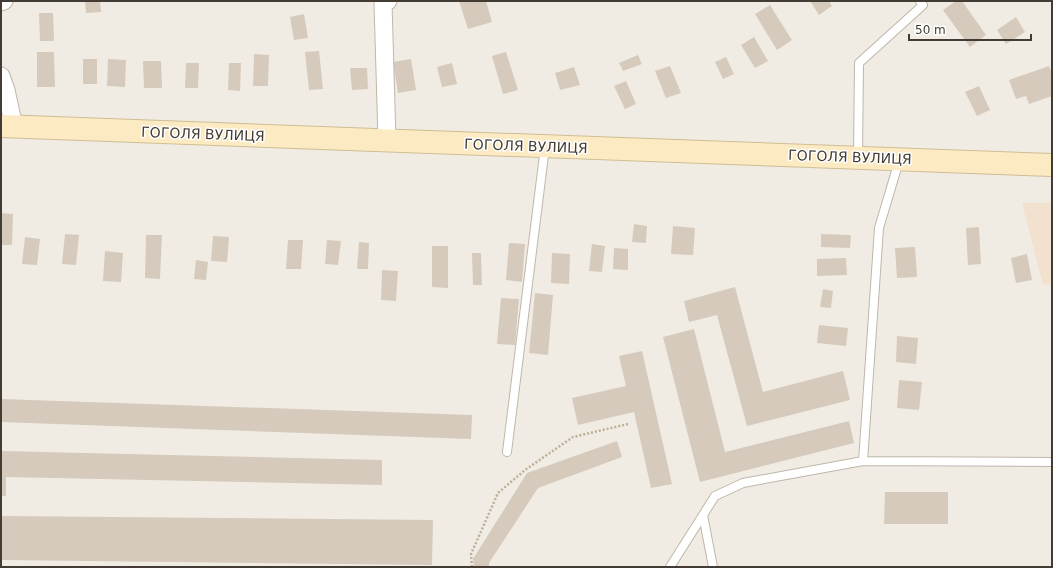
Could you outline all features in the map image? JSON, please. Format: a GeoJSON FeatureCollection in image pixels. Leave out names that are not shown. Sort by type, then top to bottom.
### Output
{"type":"FeatureCollection","features":[{"type":"Feature","properties":{"kind":"main road","name":"ГОГОЛЯ ВУЛИЦЯ"},"geometry":{"type":"LineString","coordinates":[[8,126],[1052,165]]}},
{"type":"Feature","properties":{"kind":"street"},"geometry":{"type":"LineString","coordinates":[[387,140],[383,3],[388,1]]}},
{"type":"Feature","properties":{"kind":"street"},"geometry":{"type":"LineString","coordinates":[[1,76],[6,90],[8,126]]}},
{"type":"Feature","properties":{"kind":"lane"},"geometry":{"type":"LineString","coordinates":[[858,158],[859,63],[923,4],[920,1]]}},
{"type":"Feature","properties":{"kind":"lane"},"geometry":{"type":"LineString","coordinates":[[507,452],[545,146]]}},
{"type":"Feature","properties":{"kind":"lane"},"geometry":{"type":"LineString","coordinates":[[863,460],[879,228],[900,159]]}},
{"type":"Feature","properties":{"kind":"lane"},"geometry":{"type":"LineString","coordinates":[[670,567],[715,496],[743,483],[863,460],[1052,462]]}},
{"type":"Feature","properties":{"kind":"lane"},"geometry":{"type":"LineString","coordinates":[[703,515],[713,567]]}},
{"type":"Feature","properties":{"kind":"path"},"geometry":{"type":"LineString","coordinates":[[472,567],[472,554],[498,493],[525,470],[573,437],[628,424]]}},
{"type":"Feature","properties":{"kind":"shaded area"},"geometry":{"type":"Polygon","coordinates":[[[1022,203],[1052,203],[1052,284],[1043,285],[1022,203]]]}},
{"type":"Feature","properties":{"kind":"building"},"geometry":{"type":"Polygon","coordinates":[[[85,1],[100,1],[101,12],[86,13],[85,1]]]}},
{"type":"Feature","properties":{"kind":"building"},"geometry":{"type":"Polygon","coordinates":[[[459,1],[486,1],[492,22],[468,29],[459,1]]]}},
{"type":"Feature","properties":{"kind":"building"},"geometry":{"type":"Polygon","coordinates":[[[810,1],[829,1],[832,6],[819,15],[810,1]]]}},
{"type":"Feature","properties":{"kind":"building"},"geometry":{"type":"Polygon","coordinates":[[[956,1],[962,1],[986,35],[970,47],[943,10],[956,1]]]}},
{"type":"Feature","properties":{"kind":"building"},"geometry":{"type":"Polygon","coordinates":[[[770,5],[792,40],[777,50],[755,14],[770,5]]]}},
{"type":"Feature","properties":{"kind":"building"},"geometry":{"type":"Polygon","coordinates":[[[39,13],[53,13],[54,41],[40,41],[39,13]]]}},
{"type":"Feature","properties":{"kind":"building"},"geometry":{"type":"Polygon","coordinates":[[[304,14],[308,38],[294,40],[290,17],[304,14]]]}},
{"type":"Feature","properties":{"kind":"building"},"geometry":{"type":"Polygon","coordinates":[[[1016,17],[1025,32],[1006,44],[997,30],[1016,17]]]}},
{"type":"Feature","properties":{"kind":"building"},"geometry":{"type":"Polygon","coordinates":[[[754,37],[768,61],[755,68],[741,45],[754,37]]]}},
{"type":"Feature","properties":{"kind":"building"},"geometry":{"type":"Polygon","coordinates":[[[319,51],[323,89],[309,90],[305,52],[319,51]]]}},
{"type":"Feature","properties":{"kind":"building"},"geometry":{"type":"Polygon","coordinates":[[[37,52],[54,52],[55,87],[37,87],[37,52]]]}},
{"type":"Feature","properties":{"kind":"building"},"geometry":{"type":"Polygon","coordinates":[[[506,52],[518,90],[503,94],[492,56],[506,52]]]}},
{"type":"Feature","properties":{"kind":"building"},"geometry":{"type":"Polygon","coordinates":[[[254,54],[269,55],[268,86],[253,86],[254,54]]]}},
{"type":"Feature","properties":{"kind":"building"},"geometry":{"type":"Polygon","coordinates":[[[638,55],[642,64],[623,71],[619,63],[638,55]]]}},
{"type":"Feature","properties":{"kind":"building"},"geometry":{"type":"Polygon","coordinates":[[[726,57],[734,74],[723,79],[715,62],[726,57]]]}},
{"type":"Feature","properties":{"kind":"building"},"geometry":{"type":"Polygon","coordinates":[[[83,59],[97,59],[97,84],[83,84],[83,59]]]}},
{"type":"Feature","properties":{"kind":"building"},"geometry":{"type":"Polygon","coordinates":[[[108,59],[126,60],[125,87],[107,86],[108,59]]]}},
{"type":"Feature","properties":{"kind":"building"},"geometry":{"type":"Polygon","coordinates":[[[411,59],[416,90],[398,93],[393,62],[411,59]]]}},
{"type":"Feature","properties":{"kind":"building"},"geometry":{"type":"Polygon","coordinates":[[[143,61],[161,61],[162,88],[144,88],[143,61]]]}},
{"type":"Feature","properties":{"kind":"building"},"geometry":{"type":"Polygon","coordinates":[[[186,63],[199,63],[198,88],[185,88],[186,63]]]}},
{"type":"Feature","properties":{"kind":"building"},"geometry":{"type":"Polygon","coordinates":[[[229,63],[241,63],[240,91],[228,90],[229,63]]]}},
{"type":"Feature","properties":{"kind":"building"},"geometry":{"type":"Polygon","coordinates":[[[452,63],[457,84],[442,87],[437,67],[452,63]]]}},
{"type":"Feature","properties":{"kind":"building"},"geometry":{"type":"Polygon","coordinates":[[[670,66],[681,93],[666,98],[655,71],[670,66]]]}},
{"type":"Feature","properties":{"kind":"building"},"geometry":{"type":"Polygon","coordinates":[[[1049,66],[1052,74],[1052,96],[1029,104],[1026,96],[1016,99],[1009,80],[1049,66]]]}},
{"type":"Feature","properties":{"kind":"building"},"geometry":{"type":"Polygon","coordinates":[[[574,67],[580,85],[560,90],[555,73],[574,67]]]}},
{"type":"Feature","properties":{"kind":"building"},"geometry":{"type":"Polygon","coordinates":[[[350,68],[367,68],[368,89],[352,90],[350,68]]]}},
{"type":"Feature","properties":{"kind":"building"},"geometry":{"type":"Polygon","coordinates":[[[626,81],[636,104],[625,109],[614,86],[626,81]]]}},
{"type":"Feature","properties":{"kind":"building"},"geometry":{"type":"Polygon","coordinates":[[[979,86],[990,110],[977,116],[965,92],[979,86]]]}},
{"type":"Feature","properties":{"kind":"building"},"geometry":{"type":"Polygon","coordinates":[[[1,213],[13,214],[12,245],[1,245],[1,213]]]}},
{"type":"Feature","properties":{"kind":"building"},"geometry":{"type":"Polygon","coordinates":[[[634,224],[647,226],[646,243],[632,242],[634,224]]]}},
{"type":"Feature","properties":{"kind":"building"},"geometry":{"type":"Polygon","coordinates":[[[673,226],[695,228],[693,255],[671,254],[673,226]]]}},
{"type":"Feature","properties":{"kind":"building"},"geometry":{"type":"Polygon","coordinates":[[[979,227],[981,264],[968,265],[966,228],[979,227]]]}},
{"type":"Feature","properties":{"kind":"building"},"geometry":{"type":"Polygon","coordinates":[[[65,234],[79,235],[76,265],[62,264],[65,234]]]}},
{"type":"Feature","properties":{"kind":"building"},"geometry":{"type":"Polygon","coordinates":[[[821,234],[851,235],[850,248],[821,247],[821,234]]]}},
{"type":"Feature","properties":{"kind":"building"},"geometry":{"type":"Polygon","coordinates":[[[146,235],[162,235],[160,279],[145,278],[146,235]]]}},
{"type":"Feature","properties":{"kind":"building"},"geometry":{"type":"Polygon","coordinates":[[[213,236],[229,237],[227,262],[211,261],[213,236]]]}},
{"type":"Feature","properties":{"kind":"building"},"geometry":{"type":"Polygon","coordinates":[[[25,237],[40,239],[37,265],[22,264],[25,237]]]}},
{"type":"Feature","properties":{"kind":"building"},"geometry":{"type":"Polygon","coordinates":[[[288,240],[303,240],[301,269],[286,269],[288,240]]]}},
{"type":"Feature","properties":{"kind":"building"},"geometry":{"type":"Polygon","coordinates":[[[327,240],[341,241],[338,265],[325,264],[327,240]]]}},
{"type":"Feature","properties":{"kind":"building"},"geometry":{"type":"Polygon","coordinates":[[[359,242],[369,243],[368,269],[357,269],[359,242]]]}},
{"type":"Feature","properties":{"kind":"building"},"geometry":{"type":"Polygon","coordinates":[[[509,243],[525,244],[522,282],[506,280],[509,243]]]}},
{"type":"Feature","properties":{"kind":"building"},"geometry":{"type":"Polygon","coordinates":[[[592,244],[605,246],[602,272],[589,271],[592,244]]]}},
{"type":"Feature","properties":{"kind":"building"},"geometry":{"type":"Polygon","coordinates":[[[432,246],[448,246],[448,288],[432,287],[432,246]]]}},
{"type":"Feature","properties":{"kind":"building"},"geometry":{"type":"Polygon","coordinates":[[[915,247],[917,277],[897,278],[895,248],[915,247]]]}},
{"type":"Feature","properties":{"kind":"building"},"geometry":{"type":"Polygon","coordinates":[[[614,248],[628,249],[628,270],[613,269],[614,248]]]}},
{"type":"Feature","properties":{"kind":"building"},"geometry":{"type":"Polygon","coordinates":[[[105,251],[123,253],[121,282],[103,281],[105,251]]]}},
{"type":"Feature","properties":{"kind":"building"},"geometry":{"type":"Polygon","coordinates":[[[472,253],[481,253],[482,285],[473,285],[472,253]]]}},
{"type":"Feature","properties":{"kind":"building"},"geometry":{"type":"Polygon","coordinates":[[[552,253],[570,254],[569,284],[551,283],[552,253]]]}},
{"type":"Feature","properties":{"kind":"building"},"geometry":{"type":"Polygon","coordinates":[[[1027,254],[1032,280],[1016,283],[1011,258],[1027,254]]]}},
{"type":"Feature","properties":{"kind":"building"},"geometry":{"type":"Polygon","coordinates":[[[846,258],[847,275],[817,276],[817,259],[846,258]]]}},
{"type":"Feature","properties":{"kind":"building"},"geometry":{"type":"Polygon","coordinates":[[[196,260],[208,262],[206,280],[194,279],[196,260]]]}},
{"type":"Feature","properties":{"kind":"building"},"geometry":{"type":"Polygon","coordinates":[[[382,270],[398,271],[396,301],[381,300],[382,270]]]}},
{"type":"Feature","properties":{"kind":"building"},"geometry":{"type":"Polygon","coordinates":[[[735,287],[763,392],[843,371],[850,400],[747,426],[717,315],[689,322],[684,301],[735,287]]]}},
{"type":"Feature","properties":{"kind":"building"},"geometry":{"type":"Polygon","coordinates":[[[823,289],[833,291],[831,308],[820,307],[823,289]]]}},
{"type":"Feature","properties":{"kind":"building"},"geometry":{"type":"Polygon","coordinates":[[[535,293],[553,295],[548,355],[529,353],[535,293]]]}},
{"type":"Feature","properties":{"kind":"building"},"geometry":{"type":"Polygon","coordinates":[[[501,298],[519,299],[515,345],[497,344],[501,298]]]}},
{"type":"Feature","properties":{"kind":"building"},"geometry":{"type":"Polygon","coordinates":[[[819,325],[848,328],[846,346],[817,343],[819,325]]]}},
{"type":"Feature","properties":{"kind":"building"},"geometry":{"type":"Polygon","coordinates":[[[694,329],[725,452],[849,421],[854,443],[700,482],[663,337],[694,329]]]}},
{"type":"Feature","properties":{"kind":"building"},"geometry":{"type":"Polygon","coordinates":[[[897,336],[918,338],[916,364],[896,362],[897,336]]]}},
{"type":"Feature","properties":{"kind":"building"},"geometry":{"type":"Polygon","coordinates":[[[642,351],[672,484],[651,488],[634,412],[578,425],[572,398],[626,386],[619,356],[642,351]]]}},
{"type":"Feature","properties":{"kind":"building"},"geometry":{"type":"Polygon","coordinates":[[[899,380],[922,382],[919,410],[897,408],[899,380]]]}},
{"type":"Feature","properties":{"kind":"building"},"geometry":{"type":"Polygon","coordinates":[[[1,399],[472,415],[471,439],[1,422],[1,399]]]}},
{"type":"Feature","properties":{"kind":"building"},"geometry":{"type":"Polygon","coordinates":[[[617,441],[622,457],[538,488],[489,563],[489,567],[474,567],[473,559],[527,473],[617,441]]]}},
{"type":"Feature","properties":{"kind":"building"},"geometry":{"type":"Polygon","coordinates":[[[1,451],[382,460],[382,485],[6,477],[6,496],[1,496],[1,451]]]}},
{"type":"Feature","properties":{"kind":"building"},"geometry":{"type":"Polygon","coordinates":[[[885,492],[948,492],[948,524],[884,524],[885,492]]]}},
{"type":"Feature","properties":{"kind":"building"},"geometry":{"type":"Polygon","coordinates":[[[1,516],[433,520],[432,565],[1,560],[1,516]]]}}]}
